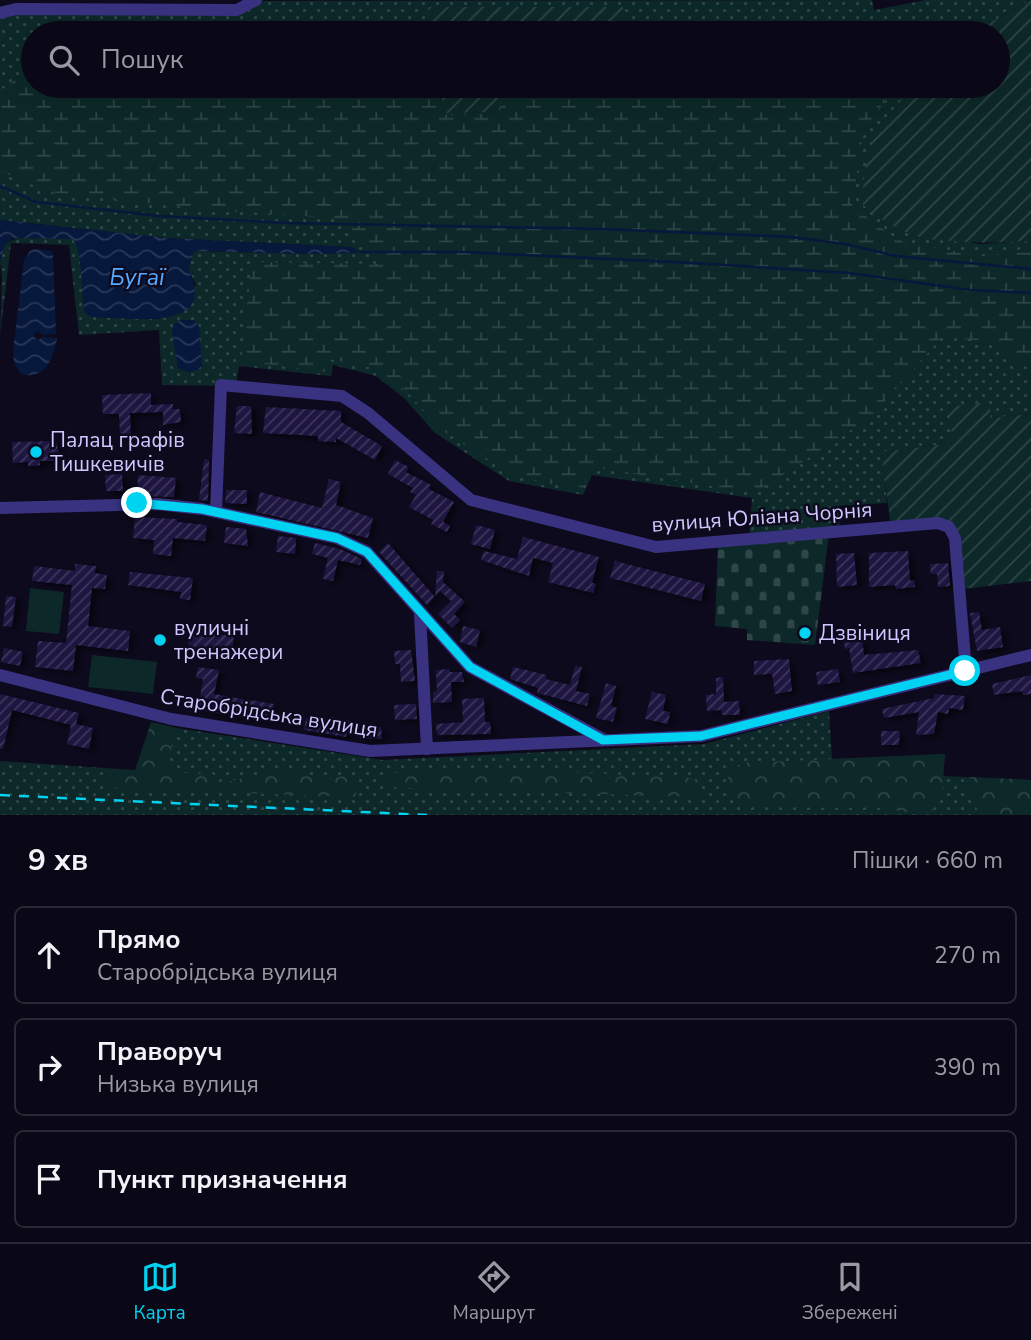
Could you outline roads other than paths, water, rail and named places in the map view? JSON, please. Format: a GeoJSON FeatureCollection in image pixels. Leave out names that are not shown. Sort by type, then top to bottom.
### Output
{"type":"FeatureCollection","features":[{"type":"Feature","properties":{"kind":"street"},"geometry":{"type":"LineString","coordinates":[[0,13],[16,9],[237,10],[256,0]]}},
{"type":"Feature","properties":{"kind":"street","name":"вулиця Юліана Чорнія"},"geometry":{"type":"LineString","coordinates":[[216,512],[221,385],[342,396],[368,413],[471,500],[656,547],[938,523],[949,527],[955,537],[965,671]]}},
{"type":"Feature","properties":{"kind":"street"},"geometry":{"type":"LineString","coordinates":[[0,508],[143,503],[216,512],[337,538],[367,552],[470,667],[603,740]]}},
{"type":"Feature","properties":{"kind":"street"},"geometry":{"type":"LineString","coordinates":[[420,614],[427,749]]}},
{"type":"Feature","properties":{"kind":"street","name":"Старобрідська вулиця"},"geometry":{"type":"LineString","coordinates":[[0,675],[171,719],[370,751],[701,736],[1031,655]]}},
{"type":"Feature","properties":{"kind":"water","name":"Бугаї"},"geometry":{"type":"Polygon","coordinates":[[[0,220],[167,238],[350,247],[361,252],[321,254],[194,251],[188,268],[195,289],[192,304],[182,313],[166,318],[147,319],[91,317],[84,312],[80,261],[72,239],[14,238],[5,244],[0,262],[0,220]]]}},
{"type":"Feature","properties":{"kind":"water"},"geometry":{"type":"Polygon","coordinates":[[[30,251],[51,251],[53,255],[56,334],[42,335],[37,331],[33,336],[38,340],[42,337],[57,338],[47,366],[36,374],[29,375],[21,374],[14,363],[13,351],[24,260],[30,251]]]}},
{"type":"Feature","properties":{"kind":"water"},"geometry":{"type":"Polygon","coordinates":[[[180,320],[193,320],[199,326],[202,366],[193,371],[178,368],[172,332],[174,324],[180,320]]]}},
{"type":"Feature","properties":{"kind":"waterway"},"geometry":{"type":"LineString","coordinates":[[0,186],[36,202],[159,216],[288,223],[602,229],[792,237],[845,244],[896,256],[1031,269]]}},
{"type":"Feature","properties":{"kind":"waterway"},"geometry":{"type":"LineString","coordinates":[[361,252],[463,252],[694,263],[849,273],[970,290],[1031,293]]}},
{"type":"Feature","properties":{"kind":"railway"},"geometry":{"type":"LineString","coordinates":[[0,795],[427,815]]}},
{"type":"Feature","properties":{"kind":"place","name":"Палац графів Тишкевичів"},"geometry":{"type":"Point","coordinates":[36,452]}},
{"type":"Feature","properties":{"kind":"place","name":"Дзвіниця"},"geometry":{"type":"Point","coordinates":[805,633]}},
{"type":"Feature","properties":{"kind":"place","name":"вуличні тренажери"},"geometry":{"type":"Point","coordinates":[160,640]}}]}
